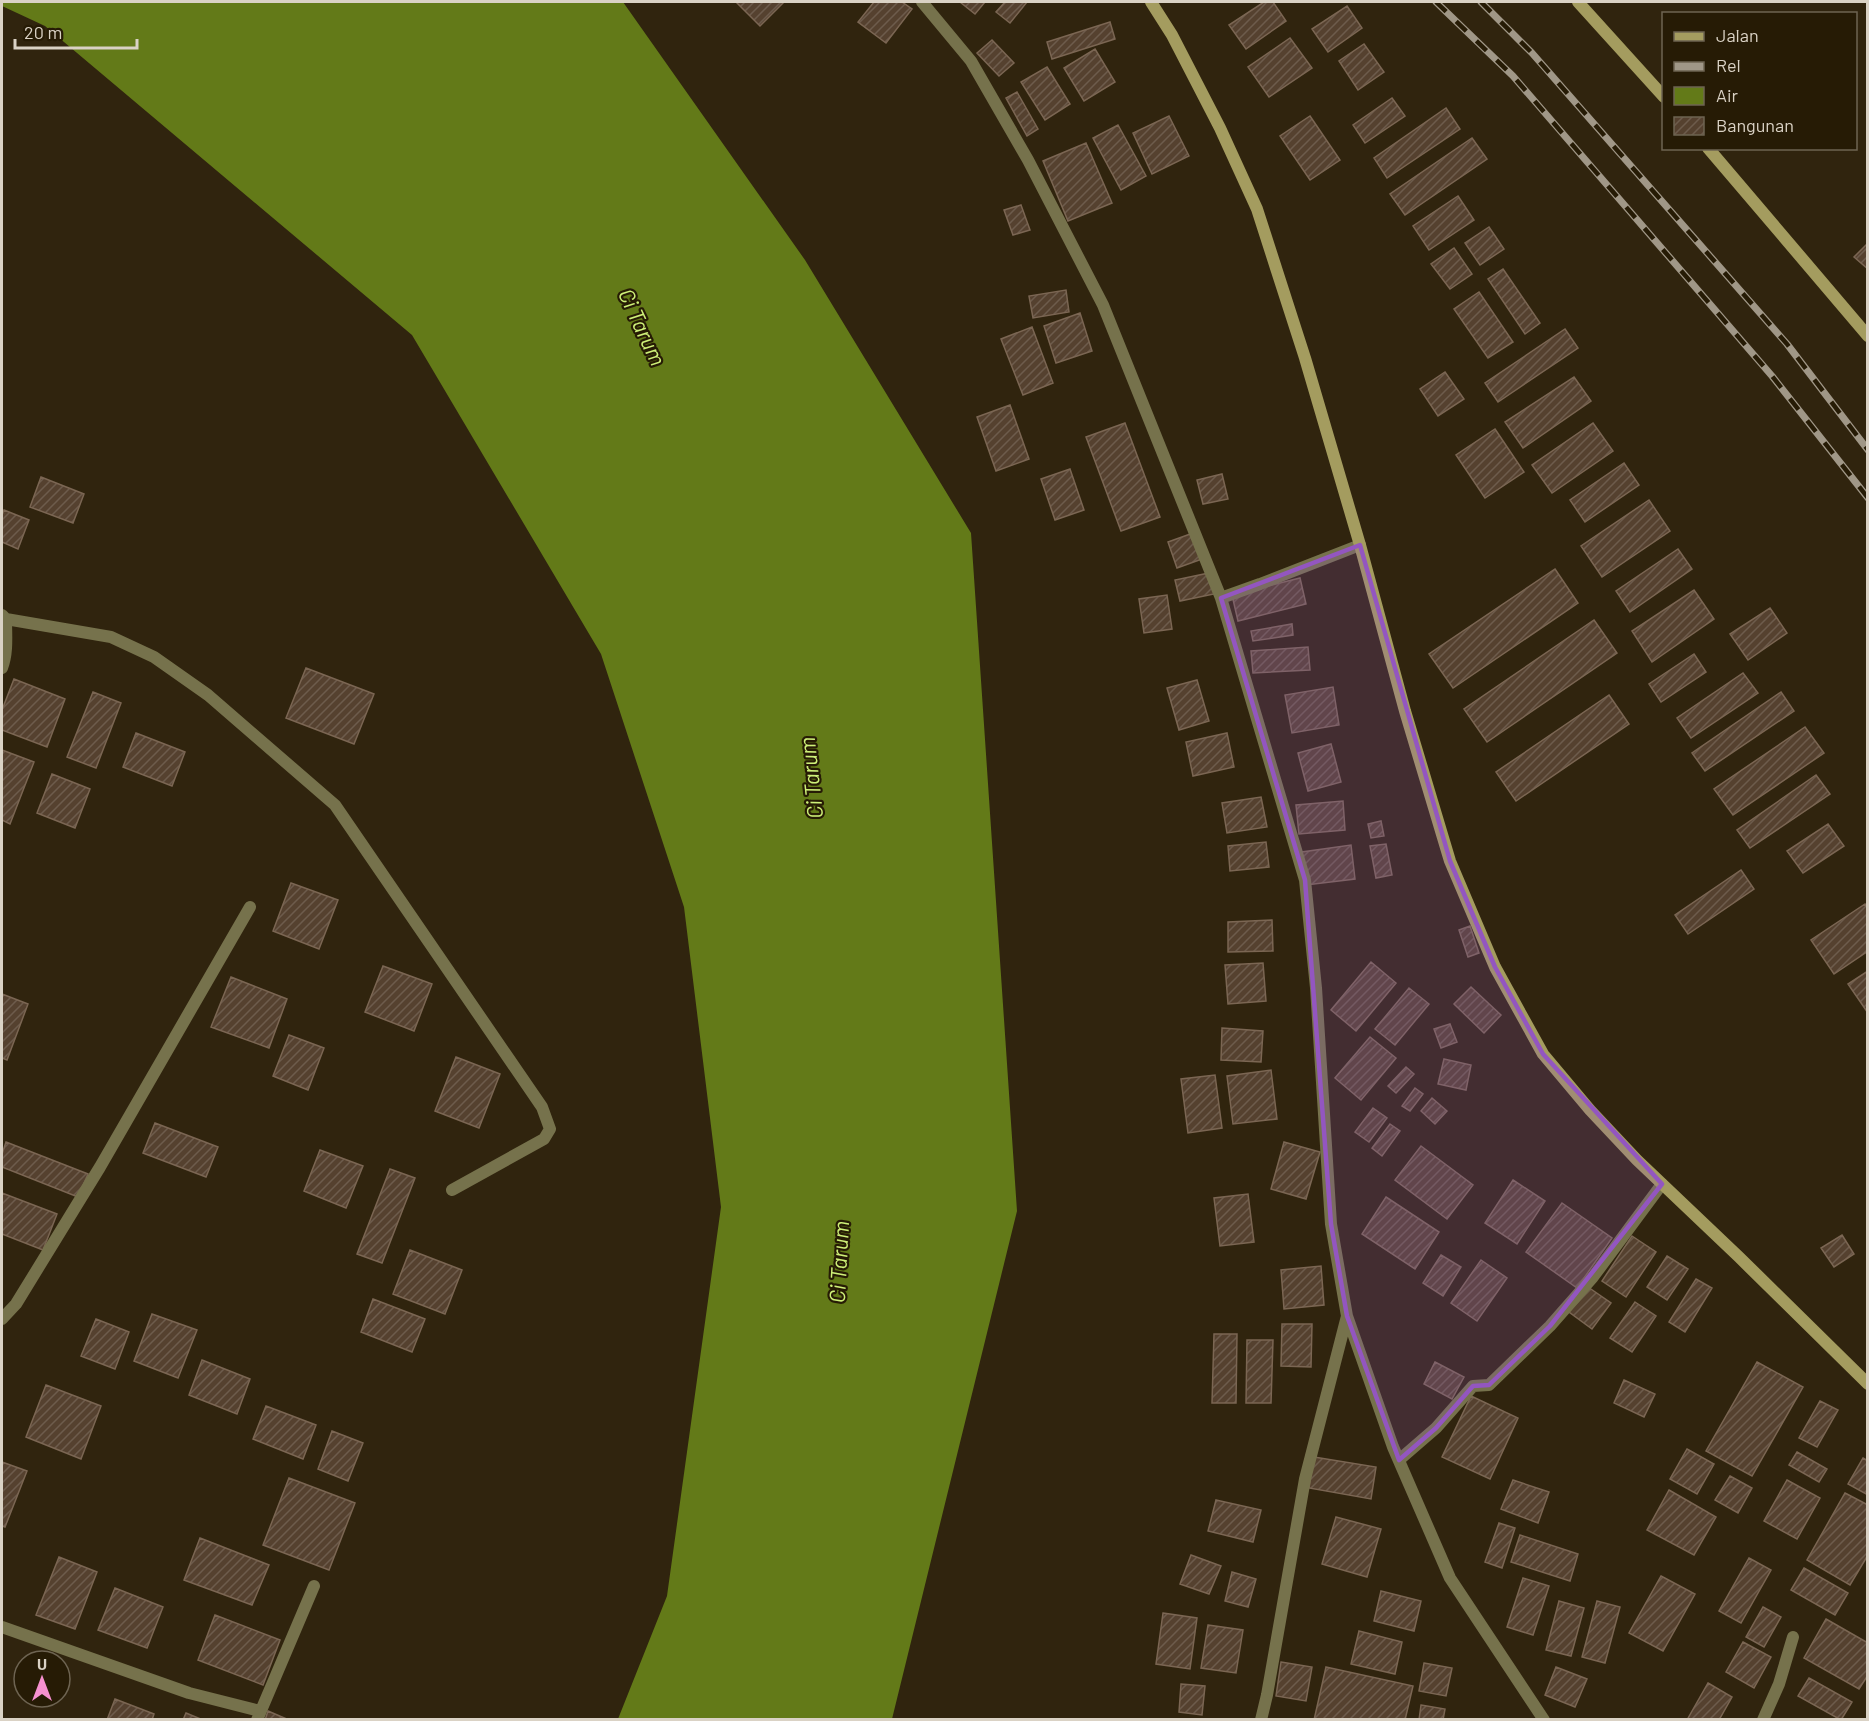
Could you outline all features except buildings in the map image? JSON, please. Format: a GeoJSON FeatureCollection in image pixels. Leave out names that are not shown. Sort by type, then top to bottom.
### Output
{"type":"FeatureCollection","features":[{"type":"Feature","properties":{"kind":"main road"},"geometry":{"type":"LineString","coordinates":[[1151,2],[1173,35],[1257,208],[1305,358],[1360,545],[1404,711],[1450,861],[1495,967],[1543,1054],[1590,1110],[1662,1185],[1868,1384]]}},
{"type":"Feature","properties":{"kind":"main road"},"geometry":{"type":"LineString","coordinates":[[1578,2],[1662,96]]}},
{"type":"Feature","properties":{"kind":"main road"},"geometry":{"type":"LineString","coordinates":[[1710,150],[1868,336]]}},
{"type":"Feature","properties":{"kind":"street"},"geometry":{"type":"LineString","coordinates":[[922,2],[971,61],[1028,160],[1103,305],[1221,598],[1305,880],[1316,988],[1331,1224],[1347,1316],[1399,1460],[1450,1578],[1544,1719]]}},
{"type":"Feature","properties":{"kind":"street"},"geometry":{"type":"LineString","coordinates":[[1221,598],[1360,545]]}},
{"type":"Feature","properties":{"kind":"street"},"geometry":{"type":"LineString","coordinates":[[2,668],[6,636],[4,617],[111,637],[154,657],[208,694],[335,805],[542,1107],[548,1120],[550,1129],[544,1139],[452,1190]]}},
{"type":"Feature","properties":{"kind":"street"},"geometry":{"type":"LineString","coordinates":[[2,1319],[16,1304],[100,1167],[250,907]]}},
{"type":"Feature","properties":{"kind":"street"},"geometry":{"type":"LineString","coordinates":[[1399,1460],[1436,1428],[1473,1386],[1489,1385],[1550,1326],[1593,1277],[1662,1185]]}},
{"type":"Feature","properties":{"kind":"street"},"geometry":{"type":"LineString","coordinates":[[1261,1719],[1305,1479],[1347,1316]]}},
{"type":"Feature","properties":{"kind":"street"},"geometry":{"type":"LineString","coordinates":[[2,1627],[258,1715],[314,1586]]}},
{"type":"Feature","properties":{"kind":"street"},"geometry":{"type":"LineString","coordinates":[[1763,1719],[1779,1684],[1793,1638]]}},
{"type":"Feature","properties":{"kind":"highlighted area"},"geometry":{"type":"Polygon","coordinates":[[[1360,545],[1450,861],[1495,967],[1543,1054],[1662,1184],[1550,1326],[1489,1385],[1473,1386],[1436,1428],[1399,1460],[1347,1316],[1331,1224],[1305,880],[1221,598],[1360,545]]]}},
{"type":"Feature","properties":{"kind":"water","name":"Ci Tarum"},"geometry":{"type":"Polygon","coordinates":[[[2,2],[623,2],[805,260],[971,533],[1017,1211],[892,1719],[618,1719],[667,1596],[721,1207],[684,907],[601,654],[412,335],[45,26],[2,6],[2,2]]]}},
{"type":"Feature","properties":{"kind":"railway"},"geometry":{"type":"LineString","coordinates":[[1436,2],[1513,76],[1772,376],[1868,498]]}},
{"type":"Feature","properties":{"kind":"railway"},"geometry":{"type":"LineString","coordinates":[[1481,2],[1532,53],[1787,344],[1868,450]]}}]}
